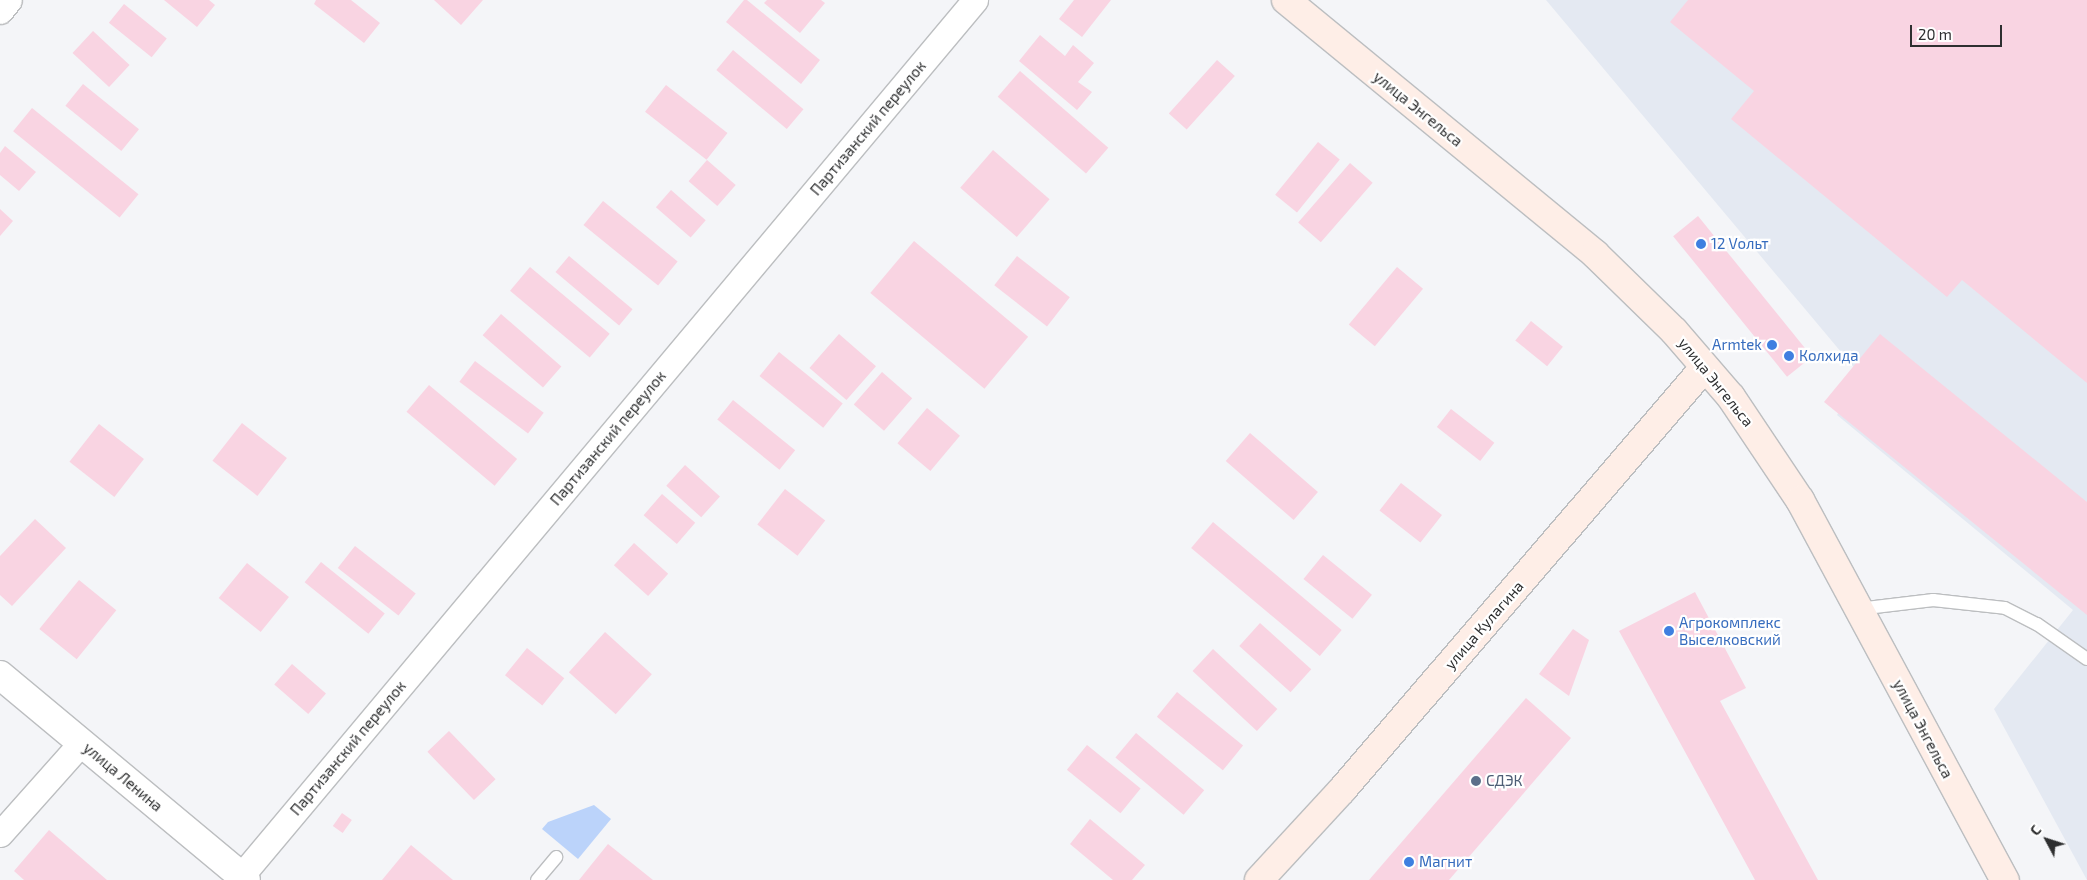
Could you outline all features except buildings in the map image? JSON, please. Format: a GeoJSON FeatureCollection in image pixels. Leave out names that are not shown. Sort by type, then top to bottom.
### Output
{"type":"FeatureCollection","features":[{"type":"Feature","properties":{"kind":"main road","name":"улица Энгельса"},"geometry":{"type":"LineString","coordinates":[[1286,0],[1595,254],[1650,306],[1731,397],[1800,500],[2005,880]]}},
{"type":"Feature","properties":{"kind":"main road","name":"улица Кулагина"},"geometry":{"type":"LineString","coordinates":[[1259,880],[1342,790],[1705,367]]}},
{"type":"Feature","properties":{"kind":"street"},"geometry":{"type":"LineString","coordinates":[[0,11],[9,0]]}},
{"type":"Feature","properties":{"kind":"street","name":"Партизанский переулок"},"geometry":{"type":"LineString","coordinates":[[244,878],[975,0]]}},
{"type":"Feature","properties":{"kind":"street","name":"улица Ленина"},"geometry":{"type":"LineString","coordinates":[[0,675],[244,878]]}},
{"type":"Feature","properties":{"kind":"street"},"geometry":{"type":"LineString","coordinates":[[0,834],[82,742]]}},
{"type":"Feature","properties":{"kind":"lane"},"geometry":{"type":"LineString","coordinates":[[1858,609],[1933,600],[2005,608],[2037,624],[2087,659]]}},
{"type":"Feature","properties":{"kind":"lane"},"geometry":{"type":"LineString","coordinates":[[537,880],[556,857]]}},
{"type":"Feature","properties":{"kind":"shaded area"},"geometry":{"type":"Polygon","coordinates":[[[1546,0],[2087,0],[2087,880],[1994,709],[2073,610],[1837,415],[1862,377],[1546,0]]]}},
{"type":"Feature","properties":{"kind":"shaded area"},"geometry":{"type":"Polygon","coordinates":[[[594,805],[611,819],[578,859],[542,829],[548,822],[594,805]]]}},
{"type":"Feature","properties":{"kind":"place","name":"12 Vольт"},"geometry":{"type":"Point","coordinates":[1701,244]}},
{"type":"Feature","properties":{"kind":"place","name":"Armtek"},"geometry":{"type":"Point","coordinates":[1772,345]}},
{"type":"Feature","properties":{"kind":"place","name":"Колхида"},"geometry":{"type":"Point","coordinates":[1789,356]}},
{"type":"Feature","properties":{"kind":"place","name":"Агрокомплекс Выселковский"},"geometry":{"type":"Point","coordinates":[1669,631]}},
{"type":"Feature","properties":{"kind":"place","name":"СДЭК"},"geometry":{"type":"Point","coordinates":[1476,781]}},
{"type":"Feature","properties":{"kind":"place","name":"Магнит"},"geometry":{"type":"Point","coordinates":[1409,862]}}]}
